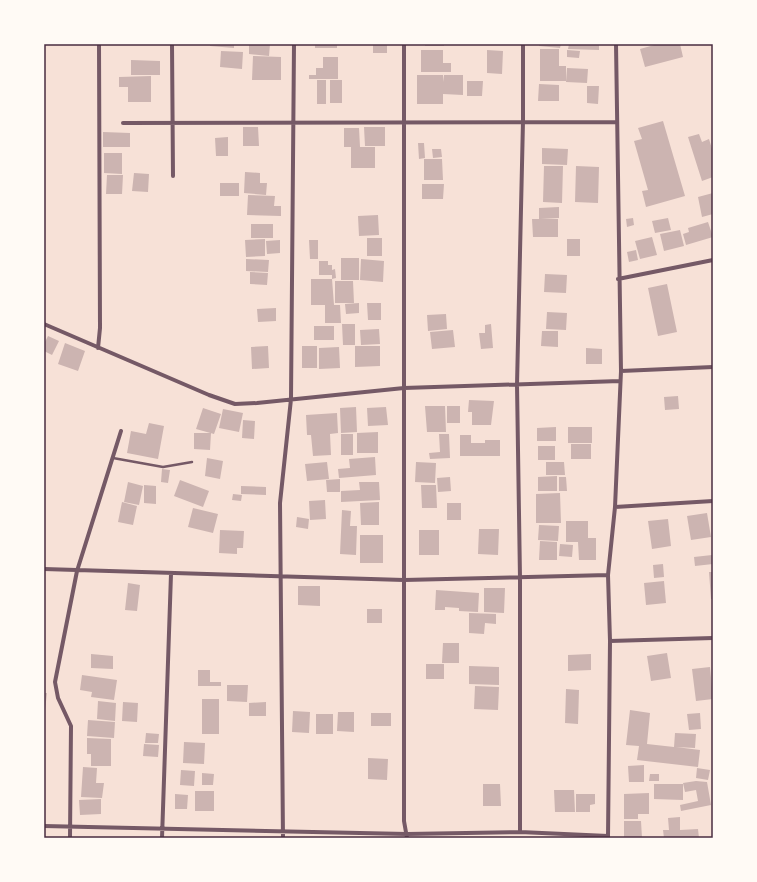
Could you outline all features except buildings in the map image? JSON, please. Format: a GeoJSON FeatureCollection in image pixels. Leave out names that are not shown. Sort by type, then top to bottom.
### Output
{"type":"FeatureCollection","features":[{"type":"Feature","properties":{"kind":"street"},"geometry":{"type":"LineString","coordinates":[[98,348],[100,328],[99,44]]}},
{"type":"Feature","properties":{"kind":"street"},"geometry":{"type":"LineString","coordinates":[[172,44],[173,176]]}},
{"type":"Feature","properties":{"kind":"street"},"geometry":{"type":"LineString","coordinates":[[283,838],[280,503],[291,399],[294,44]]}},
{"type":"Feature","properties":{"kind":"street"},"geometry":{"type":"LineString","coordinates":[[404,44],[404,813],[407,836]]}},
{"type":"Feature","properties":{"kind":"street"},"geometry":{"type":"LineString","coordinates":[[520,832],[520,578],[517,385],[523,121],[523,44]]}},
{"type":"Feature","properties":{"kind":"street"},"geometry":{"type":"LineString","coordinates":[[44,826],[162,828],[407,836],[520,832],[608,837],[610,641],[608,575],[615,507],[621,371],[618,279],[616,44]]}},
{"type":"Feature","properties":{"kind":"street"},"geometry":{"type":"LineString","coordinates":[[123,123],[172,124],[405,121],[616,122]]}},
{"type":"Feature","properties":{"kind":"street"},"geometry":{"type":"LineString","coordinates":[[618,279],[713,260]]}},
{"type":"Feature","properties":{"kind":"street"},"geometry":{"type":"LineString","coordinates":[[44,324],[209,395],[235,404],[404,388],[620,381]]}},
{"type":"Feature","properties":{"kind":"street"},"geometry":{"type":"LineString","coordinates":[[621,371],[713,367]]}},
{"type":"Feature","properties":{"kind":"street"},"geometry":{"type":"LineString","coordinates":[[70,838],[71,726],[58,698],[55,682],[77,571],[121,432]]}},
{"type":"Feature","properties":{"kind":"street"},"geometry":{"type":"LineString","coordinates":[[615,507],[713,502]]}},
{"type":"Feature","properties":{"kind":"street"},"geometry":{"type":"LineString","coordinates":[[44,569],[404,580],[608,575]]}},
{"type":"Feature","properties":{"kind":"street"},"geometry":{"type":"LineString","coordinates":[[162,838],[171,574]]}},
{"type":"Feature","properties":{"kind":"street"},"geometry":{"type":"LineString","coordinates":[[610,641],[713,638]]}},
{"type":"Feature","properties":{"kind":"lane"},"geometry":{"type":"LineString","coordinates":[[113,458],[162,467],[192,462]]}}]}
